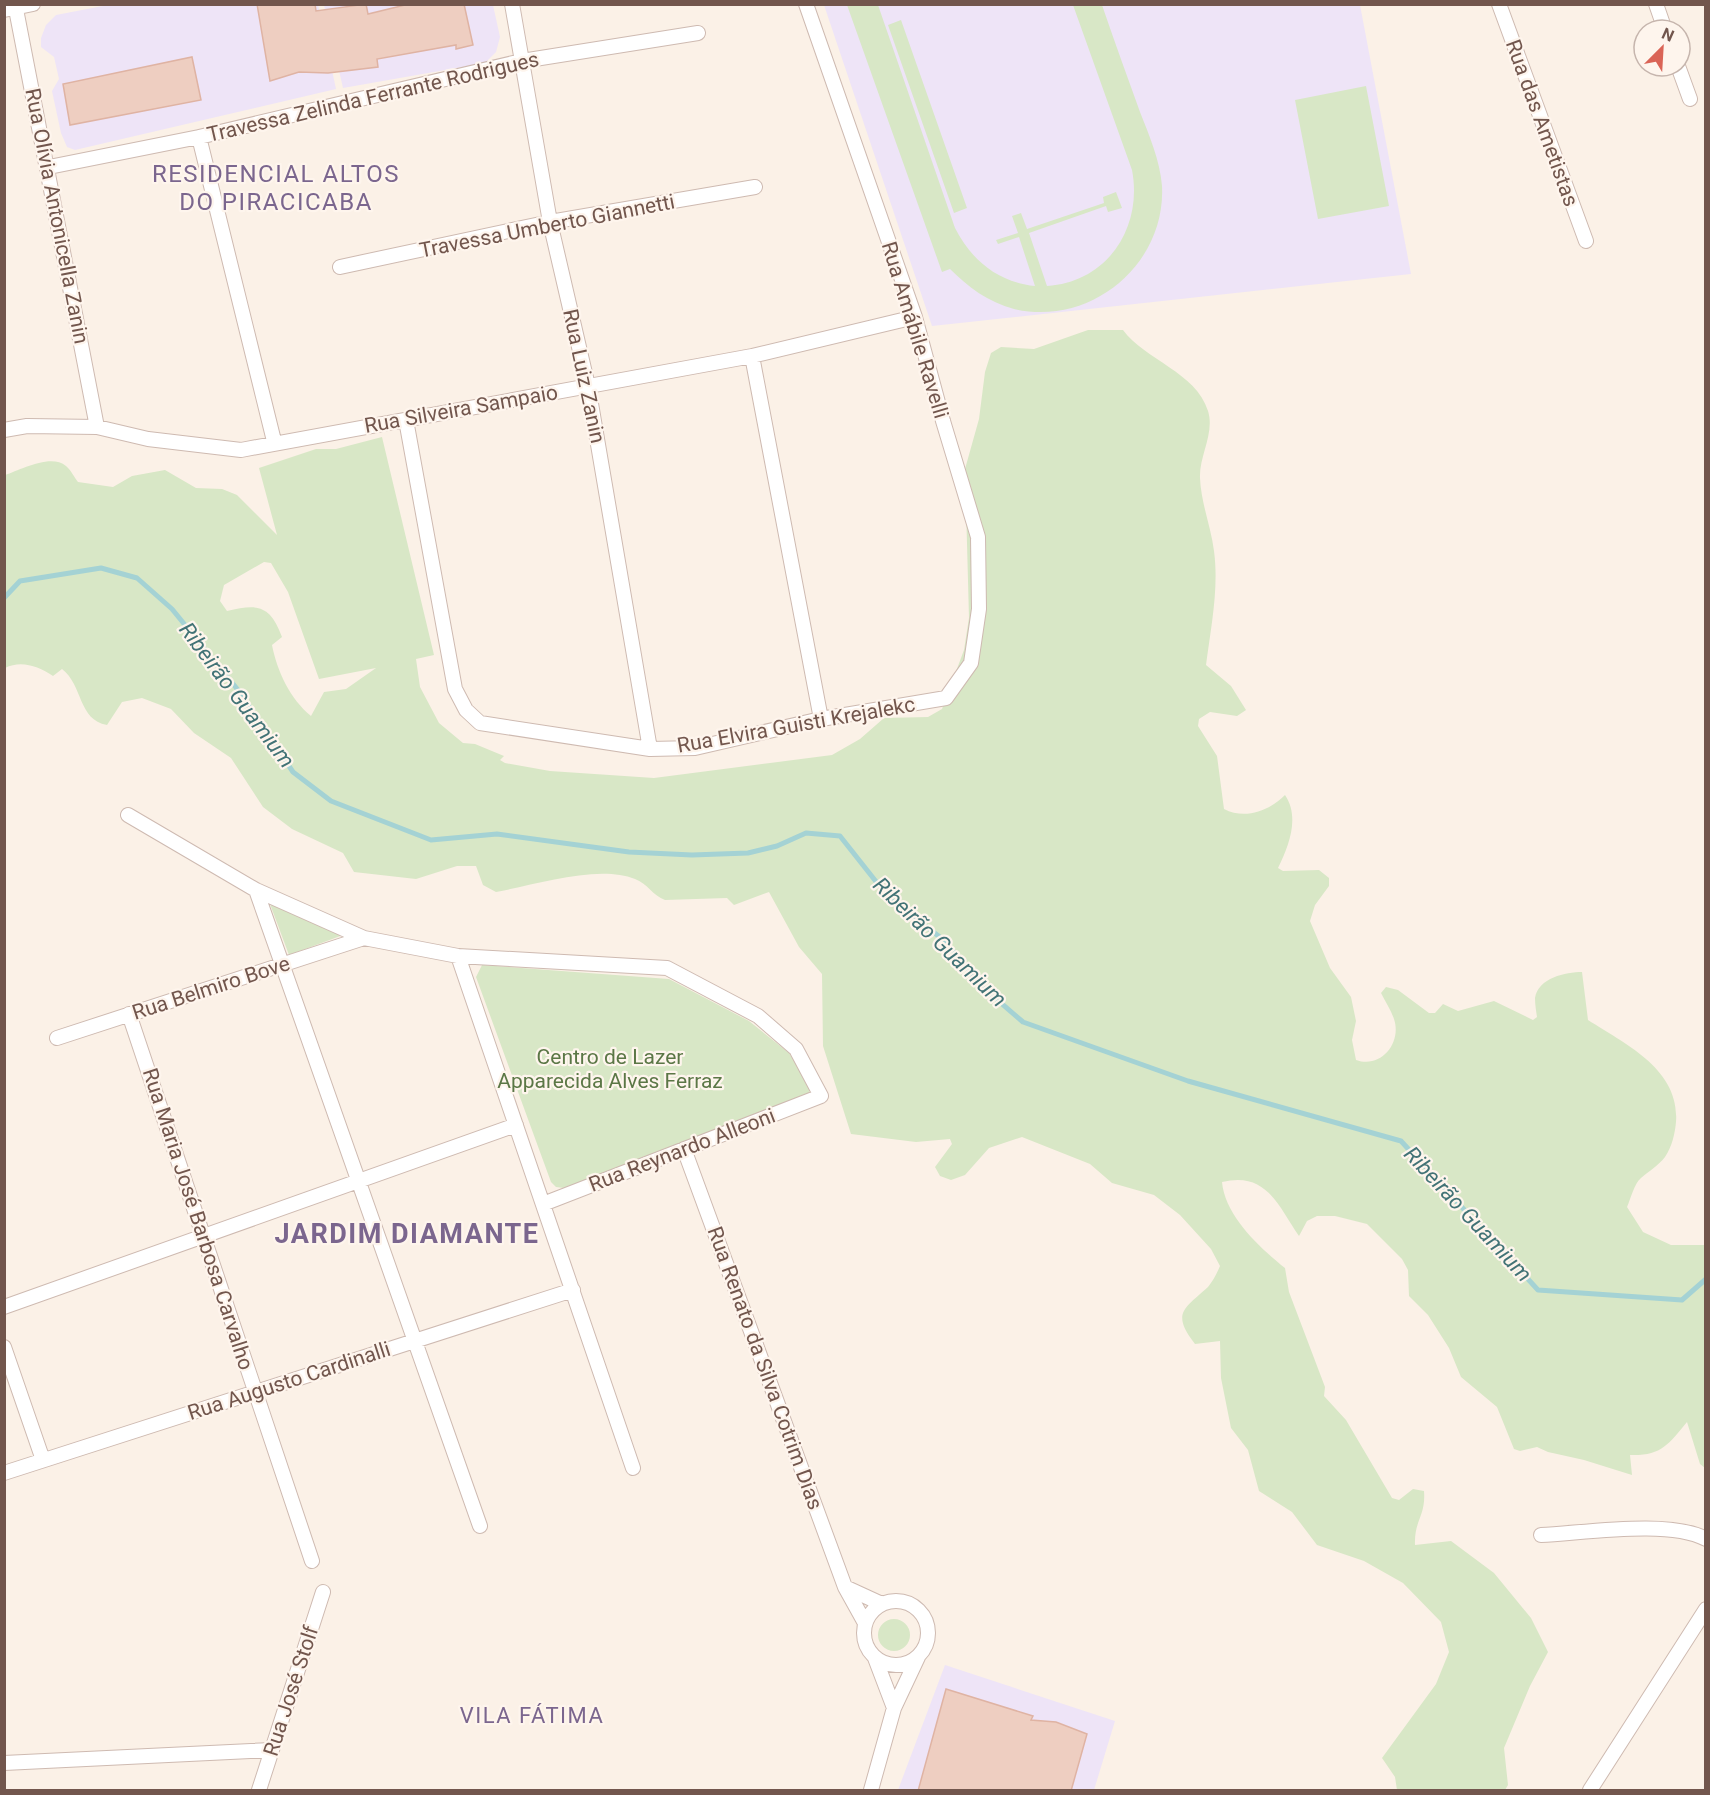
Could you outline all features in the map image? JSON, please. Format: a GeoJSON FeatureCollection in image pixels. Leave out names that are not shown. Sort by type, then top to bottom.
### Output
{"type":"FeatureCollection","features":[{"type":"Feature","properties":{"kind":"street"},"geometry":{"type":"LineString","coordinates":[[12,8],[33,4]]}},
{"type":"Feature","properties":{"kind":"street","name":"Rua Luiz Zanin"},"geometry":{"type":"LineString","coordinates":[[512,4],[550,222],[588,386],[650,749]]}},
{"type":"Feature","properties":{"kind":"street","name":"Rua Amábile Ravelli"},"geometry":{"type":"LineString","coordinates":[[806,4],[915,317],[978,537],[979,609],[971,663]]}},
{"type":"Feature","properties":{"kind":"street","name":"Rua das Ametistas"},"geometry":{"type":"LineString","coordinates":[[1499,4],[1586,241]]}},
{"type":"Feature","properties":{"kind":"street","name":"Rua Olívia Antonicella Zanin"},"geometry":{"type":"LineString","coordinates":[[12,8],[49,167],[97,427]]}},
{"type":"Feature","properties":{"kind":"street","name":"Travessa Zelinda Ferrante Rodrigues"},"geometry":{"type":"LineString","coordinates":[[49,167],[199,137],[522,61],[698,33]]}},
{"type":"Feature","properties":{"kind":"street"},"geometry":{"type":"LineString","coordinates":[[1682,78],[1690,99]]}},
{"type":"Feature","properties":{"kind":"street"},"geometry":{"type":"LineString","coordinates":[[199,137],[274,441]]}},
{"type":"Feature","properties":{"kind":"street","name":"Travessa Umberto Giannetti"},"geometry":{"type":"LineString","coordinates":[[340,267],[550,222],[755,187]]}},
{"type":"Feature","properties":{"kind":"street","name":"Rua Silveira Sampaio"},"geometry":{"type":"LineString","coordinates":[[4,430],[27,426],[97,427],[148,440],[242,450],[274,441],[406,420],[752,356],[915,317]]}},
{"type":"Feature","properties":{"kind":"street"},"geometry":{"type":"LineString","coordinates":[[752,356],[821,719]]}},
{"type":"Feature","properties":{"kind":"street","name":"Rua Elvira Guisti Krejalekc"},"geometry":{"type":"LineString","coordinates":[[406,420],[455,689],[466,710],[480,723],[650,749],[695,748],[821,719],[946,698],[971,663]]}},
{"type":"Feature","properties":{"kind":"street"},"geometry":{"type":"LineString","coordinates":[[128,814],[256,890],[364,938],[458,956],[633,1468]]}},
{"type":"Feature","properties":{"kind":"street"},"geometry":{"type":"LineString","coordinates":[[256,890],[480,1526]]}},
{"type":"Feature","properties":{"kind":"street","name":"Rua Belmiro Bove"},"geometry":{"type":"LineString","coordinates":[[57,1038],[364,938]]}},
{"type":"Feature","properties":{"kind":"street","name":"Rua Reynardo Alleoni"},"geometry":{"type":"LineString","coordinates":[[458,956],[667,968],[758,1016],[796,1049],[821,1096],[543,1204]]}},
{"type":"Feature","properties":{"kind":"street","name":"Rua Maria José Barbosa Carvalho"},"geometry":{"type":"LineString","coordinates":[[129,1014],[312,1561]]}},
{"type":"Feature","properties":{"kind":"street"},"geometry":{"type":"LineString","coordinates":[[4,1306],[516,1125]]}},
{"type":"Feature","properties":{"kind":"street","name":"Rua Renato da Silva Cotrim Dias"},"geometry":{"type":"LineString","coordinates":[[684,1149],[845,1587],[865,1623]]}},
{"type":"Feature","properties":{"kind":"street","name":"Rua Augusto Cardinalli"},"geometry":{"type":"LineString","coordinates":[[4,1473],[573,1290]]}},
{"type":"Feature","properties":{"kind":"street"},"geometry":{"type":"LineString","coordinates":[[4,1347],[43,1460]]}},
{"type":"Feature","properties":{"kind":"street"},"geometry":{"type":"LineString","coordinates":[[1541,1535],[1664,1528],[1695,1533],[1706,1539]]}},
{"type":"Feature","properties":{"kind":"street"},"geometry":{"type":"LineString","coordinates":[[845,1587],[882,1604]]}},
{"type":"Feature","properties":{"kind":"street","name":"Rua José Stolf"},"geometry":{"type":"LineString","coordinates":[[259,1791],[323,1592]]}},
{"type":"Feature","properties":{"kind":"street"},"geometry":{"type":"LineString","coordinates":[[871,1791],[894,1708],[928,1637],[924,1616],[908,1603],[897,1601],[882,1604],[869,1614],[865,1623],[864,1642],[875,1658],[894,1708]]}},
{"type":"Feature","properties":{"kind":"street"},"geometry":{"type":"LineString","coordinates":[[1590,1791],[1706,1609]]}},
{"type":"Feature","properties":{"kind":"street"},"geometry":{"type":"LineString","coordinates":[[875,1658],[892,1665],[902,1665],[919,1656]]}},
{"type":"Feature","properties":{"kind":"street"},"geometry":{"type":"LineString","coordinates":[[4,1763],[272,1750]]}},
{"type":"Feature","properties":{"kind":"shaded area"},"geometry":{"type":"Polygon","coordinates":[[[108,5],[318,5],[336,89],[75,150],[67,147],[61,133],[52,91],[59,79],[54,57],[41,47],[41,38],[46,25],[56,15],[108,5]]]}},
{"type":"Feature","properties":{"kind":"shaded area"},"geometry":{"type":"Polygon","coordinates":[[[324,5],[493,5],[500,37],[496,52],[485,63],[343,88],[324,5]]]}},
{"type":"Feature","properties":{"kind":"shaded area"},"geometry":{"type":"Polygon","coordinates":[[[824,5],[1360,5],[1411,274],[932,326],[824,5]]]}},
{"type":"Feature","properties":{"kind":"shaded area"},"geometry":{"type":"Polygon","coordinates":[[[945,1665],[1115,1721],[1094,1790],[898,1790],[945,1665]]]}},
{"type":"Feature","properties":{"kind":"green space"},"geometry":{"type":"Polygon","coordinates":[[[847,5],[878,5],[955,228],[969,250],[987,268],[1009,280],[1035,286],[1019,237],[998,244],[996,240],[1018,233],[1012,216],[1021,213],[1027,229],[1104,203],[1103,197],[1116,192],[1122,208],[1108,212],[1106,206],[1029,233],[1047,286],[1069,282],[1088,274],[1104,263],[1126,231],[1132,212],[1134,191],[1132,170],[1073,5],[1102,5],[1154,148],[1162,186],[1160,214],[1151,241],[1137,264],[1118,284],[1096,299],[1070,308],[1043,312],[1005,306],[979,293],[950,269],[942,272],[847,5]]]}},
{"type":"Feature","properties":{"kind":"green space"},"geometry":{"type":"Polygon","coordinates":[[[901,20],[967,208],[954,213],[888,25],[901,20]]]}},
{"type":"Feature","properties":{"kind":"green space"},"geometry":{"type":"Polygon","coordinates":[[[1366,86],[1389,206],[1318,219],[1295,100],[1366,86]]]}},
{"type":"Feature","properties":{"kind":"green space"},"geometry":{"type":"Polygon","coordinates":[[[1088,330],[1123,330],[1144,350],[1193,386],[1208,411],[1210,428],[1200,478],[1214,551],[1216,579],[1206,665],[1231,686],[1246,710],[1237,716],[1210,712],[1199,719],[1198,726],[1217,756],[1224,809],[1248,814],[1272,805],[1285,795],[1292,813],[1292,822],[1289,841],[1278,868],[1283,871],[1319,870],[1329,878],[1329,886],[1315,905],[1310,921],[1330,968],[1351,997],[1356,1021],[1352,1040],[1356,1060],[1374,1061],[1387,1052],[1392,1045],[1396,1028],[1390,1009],[1381,993],[1386,987],[1398,990],[1429,1013],[1435,1013],[1443,1004],[1458,1011],[1494,1001],[1533,1020],[1537,1017],[1535,998],[1541,986],[1561,975],[1582,972],[1588,1020],[1647,1060],[1660,1073],[1675,1103],[1676,1126],[1670,1149],[1665,1157],[1639,1181],[1627,1207],[1643,1232],[1671,1245],[1705,1245],[1705,1468],[1700,1464],[1687,1422],[1663,1448],[1649,1454],[1630,1455],[1632,1475],[1537,1447],[1520,1451],[1514,1449],[1497,1407],[1461,1377],[1449,1348],[1428,1315],[1409,1296],[1408,1270],[1402,1259],[1367,1224],[1335,1216],[1317,1216],[1307,1221],[1299,1236],[1277,1202],[1260,1186],[1250,1181],[1222,1182],[1230,1207],[1245,1230],[1285,1268],[1289,1292],[1325,1387],[1324,1396],[1346,1420],[1392,1498],[1399,1500],[1413,1489],[1424,1491],[1415,1545],[1451,1541],[1494,1573],[1531,1618],[1548,1652],[1530,1686],[1504,1748],[1508,1785],[1505,1790],[1397,1790],[1395,1777],[1382,1758],[1436,1684],[1449,1652],[1441,1622],[1403,1583],[1364,1561],[1317,1545],[1292,1512],[1259,1491],[1248,1450],[1231,1428],[1221,1378],[1220,1341],[1195,1344],[1182,1318],[1183,1312],[1208,1287],[1220,1266],[1211,1249],[1180,1215],[1154,1195],[1112,1183],[1090,1164],[1022,1137],[989,1148],[965,1175],[951,1180],[940,1176],[935,1167],[952,1144],[950,1139],[916,1142],[851,1134],[823,1046],[822,974],[799,947],[769,892],[734,905],[727,898],[665,900],[643,883],[620,875],[566,877],[496,892],[483,885],[476,866],[457,866],[416,879],[354,872],[343,853],[292,829],[263,807],[231,758],[194,733],[171,709],[142,698],[122,702],[107,725],[91,716],[74,684],[62,669],[53,676],[41,669],[23,664],[5,668],[5,475],[52,461],[66,466],[78,482],[113,487],[132,476],[165,470],[196,488],[222,489],[237,495],[277,535],[259,468],[316,449],[336,449],[382,437],[434,655],[416,659],[420,687],[439,723],[463,743],[475,744],[504,756],[500,760],[505,763],[550,771],[654,778],[832,755],[860,739],[884,718],[928,717],[942,709],[964,650],[969,618],[965,469],[979,419],[985,372],[991,353],[1001,347],[1034,349],[1088,330]],[[264,562],[224,585],[220,601],[227,611],[254,607],[267,612],[273,618],[282,637],[272,645],[277,665],[291,693],[311,716],[324,692],[346,689],[376,668],[319,679],[288,592],[271,563],[264,562]]]}},
{"type":"Feature","properties":{"kind":"green space"},"geometry":{"type":"Polygon","coordinates":[[[270,904],[343,935],[289,955],[270,904]]]}},
{"type":"Feature","properties":{"kind":"green space","name":"Centro de Lazer Apparecida Alves Ferraz"},"geometry":{"type":"Polygon","coordinates":[[[482,965],[669,979],[749,1021],[789,1053],[810,1087],[809,1095],[564,1188],[556,1187],[551,1182],[476,977],[482,965]]]}},
{"type":"Feature","properties":{"kind":"green space"},"geometry":{"type":"Polygon","coordinates":[[[894,1619],[905,1624],[910,1635],[905,1646],[894,1651],[883,1646],[878,1635],[883,1624],[894,1619]]]}},
{"type":"Feature","properties":{"kind":"building"},"geometry":{"type":"Polygon","coordinates":[[[257,4],[315,4],[316,11],[366,4],[368,14],[409,4],[464,4],[473,45],[456,49],[456,45],[377,59],[378,67],[328,73],[299,72],[270,81],[257,4]]]}},
{"type":"Feature","properties":{"kind":"building"},"geometry":{"type":"Polygon","coordinates":[[[192,57],[201,100],[70,125],[63,84],[192,57]]]}},
{"type":"Feature","properties":{"kind":"building"},"geometry":{"type":"Polygon","coordinates":[[[946,1689],[1033,1716],[1031,1720],[1056,1722],[1087,1734],[1071,1791],[918,1791],[946,1689]]]}},
{"type":"Feature","properties":{"kind":"waterway","name":"Ribeirão Guamium"},"geometry":{"type":"LineString","coordinates":[[4,598],[20,581],[101,568],[137,578],[172,609],[238,690],[293,772],[331,801],[431,840],[497,834],[629,852],[692,855],[748,853],[777,846],[806,833],[840,836],[889,898],[945,941],[979,984],[1023,1022],[1188,1081],[1401,1141],[1538,1290],[1682,1300],[1706,1279]]}},
{"type":"Feature","properties":{"kind":"district","name":"RESIDENCIAL ALTOS DO PIRACICABA"},"geometry":{"type":"Point","coordinates":[276,188]}},
{"type":"Feature","properties":{"kind":"district","name":"JARDIM DIAMANTE"},"geometry":{"type":"Point","coordinates":[407,1234]}},
{"type":"Feature","properties":{"kind":"district","name":"VILA FÁTIMA"},"geometry":{"type":"Point","coordinates":[532,1715]}}]}
